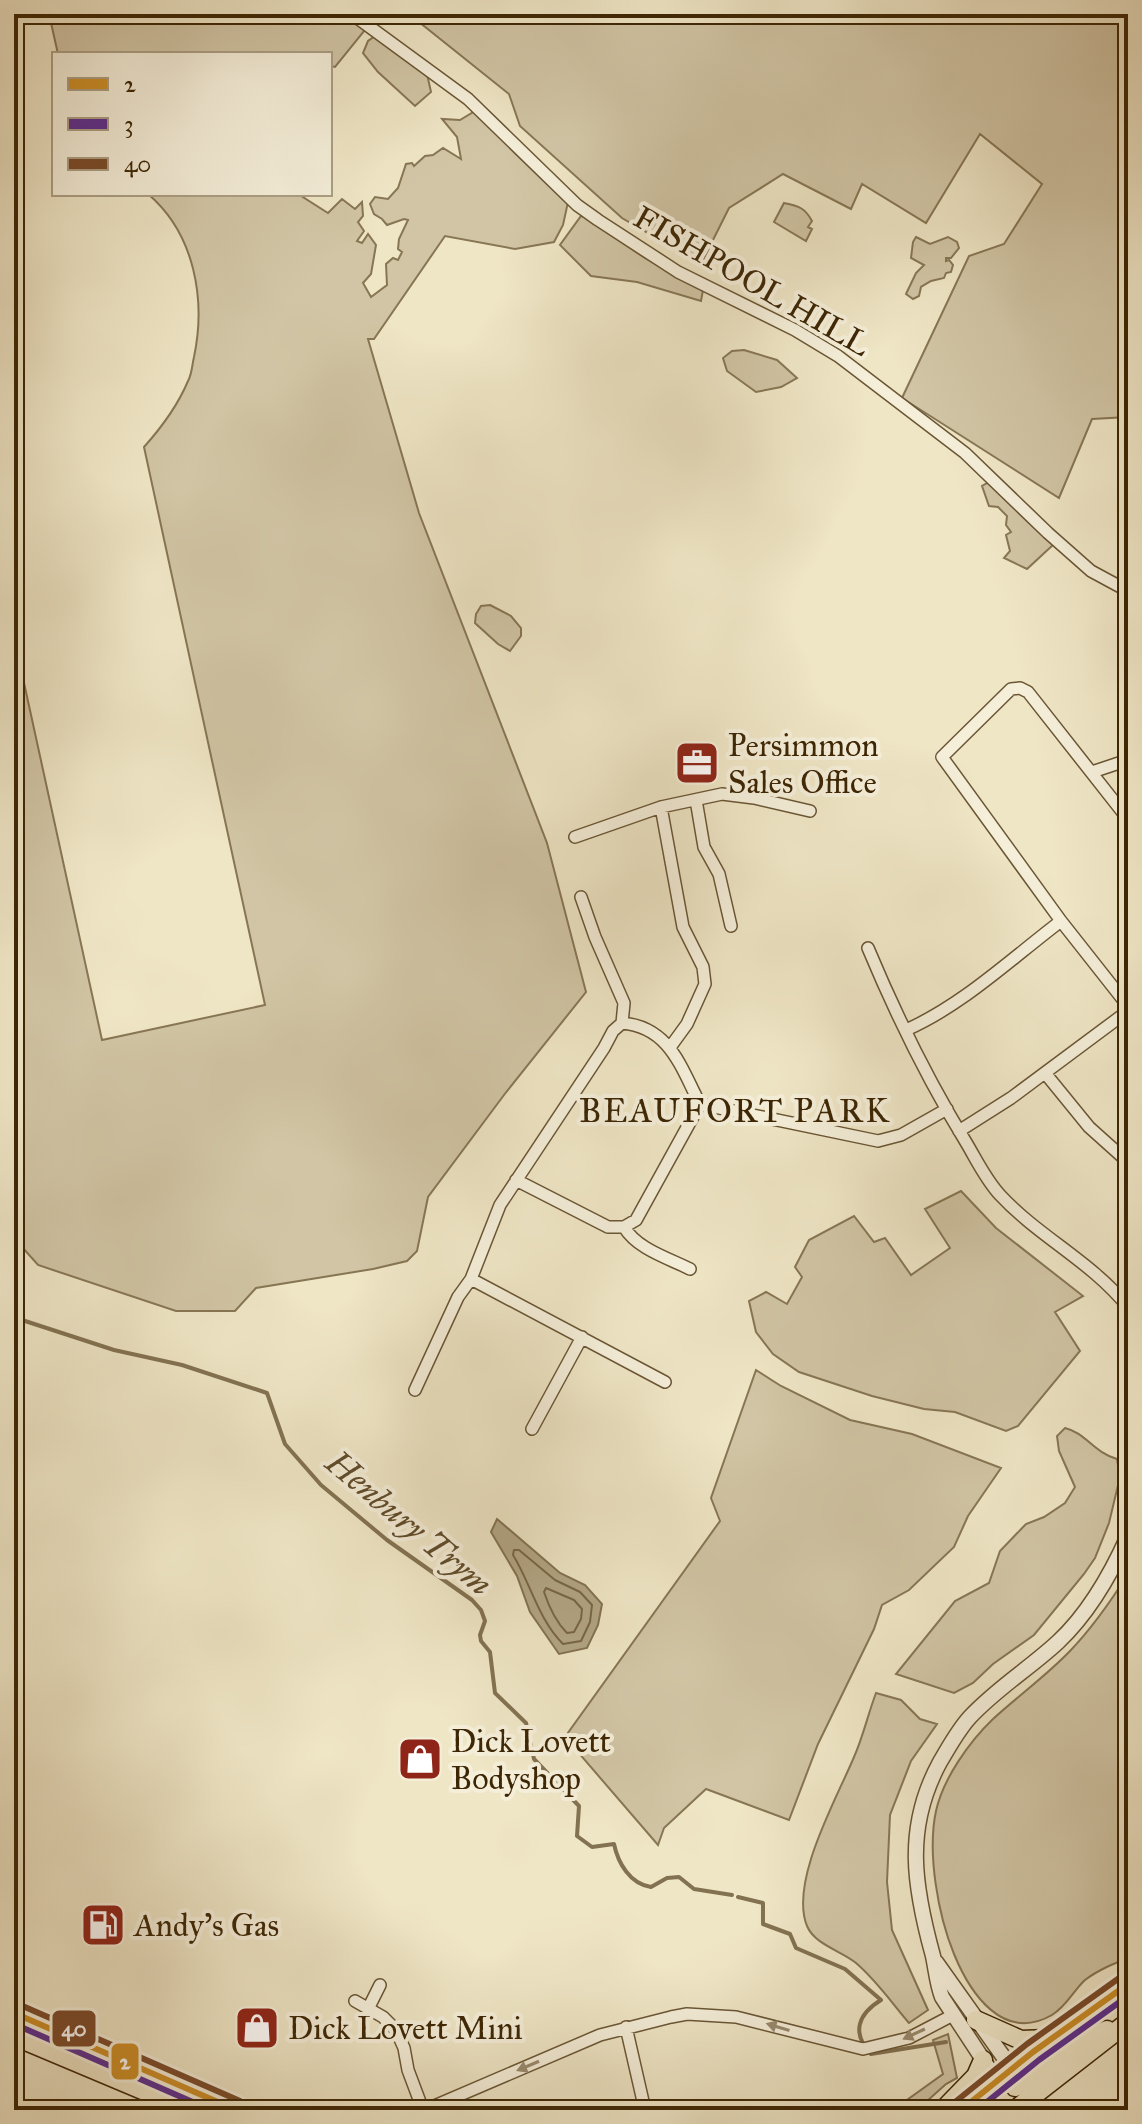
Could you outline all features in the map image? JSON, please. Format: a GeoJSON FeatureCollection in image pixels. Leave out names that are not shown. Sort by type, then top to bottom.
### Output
{"type":"FeatureCollection","features":[{"type":"Feature","properties":{"kind":"main road"},"geometry":{"type":"LineString","coordinates":[[1011,2091],[1050,2039],[1128,1984]]}},
{"type":"Feature","properties":{"kind":"main road"},"geometry":{"type":"LineString","coordinates":[[14,2013],[236,2110]]}},
{"type":"Feature","properties":{"kind":"main road"},"geometry":{"type":"LineString","coordinates":[[976,2020],[1021,2040],[1050,2039]]}},
{"type":"Feature","properties":{"kind":"main road"},"geometry":{"type":"LineString","coordinates":[[961,2110],[1011,2091],[1128,2022]]}},
{"type":"Feature","properties":{"kind":"main road"},"geometry":{"type":"LineString","coordinates":[[14,2036],[190,2110]]}},
{"type":"Feature","properties":{"kind":"main road"},"geometry":{"type":"LineString","coordinates":[[943,2110],[976,2076],[983,2060]]}},
{"type":"Feature","properties":{"kind":"street","name":"FISHPOOL HILL"},"geometry":{"type":"LineString","coordinates":[[352,14],[468,99],[577,205],[678,272],[795,330],[838,356],[965,453],[1091,571],[1128,591]]}},
{"type":"Feature","properties":{"kind":"street"},"geometry":{"type":"LineString","coordinates":[[959,1131],[1011,1098],[1128,1009],[942,757],[1011,689],[1020,688],[1028,692],[1128,819]]}},
{"type":"Feature","properties":{"kind":"street"},"geometry":{"type":"LineString","coordinates":[[1092,772],[1128,760]]}},
{"type":"Feature","properties":{"kind":"street"},"geometry":{"type":"LineString","coordinates":[[575,837],[661,807],[722,794],[810,811]]}},
{"type":"Feature","properties":{"kind":"street"},"geometry":{"type":"LineString","coordinates":[[696,800],[704,847],[719,874],[731,926]]}},
{"type":"Feature","properties":{"kind":"street"},"geometry":{"type":"LineString","coordinates":[[661,807],[683,927],[703,967],[705,984],[687,1024],[671,1046]]}},
{"type":"Feature","properties":{"kind":"street"},"geometry":{"type":"LineString","coordinates":[[415,1390],[458,1297],[471,1279],[500,1205],[613,1031],[622,1023],[624,1003],[581,897]]}},
{"type":"Feature","properties":{"kind":"street"},"geometry":{"type":"LineString","coordinates":[[906,1030],[959,999],[1061,921]]}},
{"type":"Feature","properties":{"kind":"street"},"geometry":{"type":"LineString","coordinates":[[868,948],[947,1109],[997,1192],[1095,1273],[1128,1307]]}},
{"type":"Feature","properties":{"kind":"street"},"geometry":{"type":"LineString","coordinates":[[622,1023],[635,1024],[671,1046],[700,1104]]}},
{"type":"Feature","properties":{"kind":"street"},"geometry":{"type":"LineString","coordinates":[[1045,1073],[1089,1127],[1126,1158]]}},
{"type":"Feature","properties":{"kind":"street"},"geometry":{"type":"LineString","coordinates":[[700,1104],[878,1141],[901,1135],[947,1109]]}},
{"type":"Feature","properties":{"kind":"street"},"geometry":{"type":"LineString","coordinates":[[516,1180],[608,1227],[624,1227],[636,1220],[700,1104]]}},
{"type":"Feature","properties":{"kind":"street"},"geometry":{"type":"LineString","coordinates":[[624,1227],[630,1237],[643,1246],[690,1269]]}},
{"type":"Feature","properties":{"kind":"street"},"geometry":{"type":"LineString","coordinates":[[471,1279],[665,1382]]}},
{"type":"Feature","properties":{"kind":"street"},"geometry":{"type":"LineString","coordinates":[[532,1429],[582,1337]]}},
{"type":"Feature","properties":{"kind":"street"},"geometry":{"type":"LineString","coordinates":[[1011,2091],[983,2060],[937,1985],[919,1901],[915,1848],[918,1822],[936,1770],[967,1720],[1071,1628],[1125,1552],[1128,1536]]}},
{"type":"Feature","properties":{"kind":"street"},"geometry":{"type":"LineString","coordinates":[[933,1958],[1005,2059],[1011,2091]]}},
{"type":"Feature","properties":{"kind":"street"},"geometry":{"type":"LineString","coordinates":[[368,2009],[380,1985]]}},
{"type":"Feature","properties":{"kind":"street"},"geometry":{"type":"LineString","coordinates":[[355,2001],[383,2017],[396,2030],[424,2110],[600,2035],[687,2014],[736,2017],[868,2048],[918,2034],[953,2015]]}},
{"type":"Feature","properties":{"kind":"street"},"geometry":{"type":"LineString","coordinates":[[626,2027],[645,2110]]}},
{"type":"Feature","properties":{"kind":"shaded area"},"geometry":{"type":"Polygon","coordinates":[[[49,14],[345,14],[365,30],[335,67],[332,66],[332,52],[58,52],[49,14]]]}},
{"type":"Feature","properties":{"kind":"shaded area"},"geometry":{"type":"Polygon","coordinates":[[[409,14],[1128,14],[1128,417],[1092,419],[1059,498],[902,398],[969,256],[1004,244],[1042,184],[980,134],[926,223],[862,184],[851,209],[783,174],[729,208],[701,264],[622,218],[520,126],[509,94],[409,14]]]}},
{"type":"Feature","properties":{"kind":"shaded area"},"geometry":{"type":"Polygon","coordinates":[[[375,36],[427,74],[431,92],[415,106],[378,72],[363,53],[368,41],[375,36]]]}},
{"type":"Feature","properties":{"kind":"shaded area"},"geometry":{"type":"Polygon","coordinates":[[[475,111],[568,202],[563,225],[554,242],[515,249],[445,236],[374,339],[368,339],[419,513],[547,843],[586,992],[428,1197],[417,1251],[407,1261],[256,1288],[235,1311],[176,1311],[38,1265],[14,1238],[14,637],[102,1040],[265,1005],[144,447],[169,416],[189,378],[198,313],[193,269],[186,248],[177,228],[150,196],[301,196],[328,213],[342,199],[355,209],[362,202],[363,216],[358,222],[364,231],[357,241],[362,243],[368,234],[376,245],[371,274],[363,283],[371,297],[387,285],[386,264],[393,258],[398,260],[402,252],[398,249],[399,239],[408,220],[387,225],[374,214],[370,204],[375,197],[388,199],[398,188],[406,164],[412,163],[414,166],[425,156],[443,148],[461,159],[457,137],[442,119],[460,120],[475,111]]]}},
{"type":"Feature","properties":{"kind":"shaded area"},"geometry":{"type":"Polygon","coordinates":[[[784,203],[801,208],[812,221],[806,241],[774,222],[784,203]]]}},
{"type":"Feature","properties":{"kind":"shaded area"},"geometry":{"type":"Polygon","coordinates":[[[581,216],[645,258],[703,290],[701,301],[637,282],[591,276],[560,245],[581,216]]]}},
{"type":"Feature","properties":{"kind":"shaded area"},"geometry":{"type":"Polygon","coordinates":[[[916,237],[930,244],[948,237],[957,242],[959,248],[951,258],[946,258],[953,265],[951,272],[921,287],[919,296],[913,299],[906,294],[916,273],[924,265],[911,258],[916,237]]]}},
{"type":"Feature","properties":{"kind":"shaded area"},"geometry":{"type":"Polygon","coordinates":[[[744,350],[777,360],[797,378],[781,387],[756,392],[727,371],[723,358],[732,351],[744,350]]]}},
{"type":"Feature","properties":{"kind":"shaded area"},"geometry":{"type":"Polygon","coordinates":[[[989,482],[1054,544],[1027,569],[1004,558],[1010,551],[1006,535],[1011,532],[1006,525],[1007,516],[998,507],[989,506],[982,486],[989,482]]]}},
{"type":"Feature","properties":{"kind":"shaded area"},"geometry":{"type":"Polygon","coordinates":[[[490,605],[511,616],[521,628],[521,636],[510,651],[475,623],[481,606],[490,605]]]}},
{"type":"Feature","properties":{"kind":"shaded area"},"geometry":{"type":"Polygon","coordinates":[[[961,1191],[996,1228],[1083,1296],[1055,1312],[1080,1351],[1018,1426],[1006,1431],[955,1412],[924,1409],[872,1396],[799,1372],[773,1354],[756,1332],[749,1301],[766,1292],[787,1304],[802,1277],[795,1267],[809,1240],[854,1216],[874,1242],[885,1238],[911,1275],[950,1248],[925,1209],[961,1191]]]}},
{"type":"Feature","properties":{"kind":"shaded area"},"geometry":{"type":"Polygon","coordinates":[[[756,1370],[850,1420],[912,1434],[1001,1468],[968,1516],[954,1547],[909,1590],[882,1605],[874,1629],[818,1744],[789,1820],[706,1789],[664,1828],[658,1845],[565,1737],[720,1521],[711,1498],[756,1370]]]}},
{"type":"Feature","properties":{"kind":"shaded area"},"geometry":{"type":"Polygon","coordinates":[[[1065,1428],[1117,1459],[1120,1477],[1109,1523],[1095,1558],[1034,1635],[993,1664],[973,1683],[954,1693],[896,1674],[955,1601],[989,1583],[1000,1551],[1026,1524],[1065,1503],[1075,1487],[1059,1451],[1057,1436],[1065,1428]]]}},
{"type":"Feature","properties":{"kind":"shaded area"},"geometry":{"type":"Polygon","coordinates":[[[1128,1574],[1128,1958],[1085,1980],[1052,2015],[1034,2022],[1018,2023],[991,2010],[979,1998],[954,1954],[943,1921],[936,1884],[933,1846],[936,1811],[951,1774],[975,1739],[993,1719],[1070,1651],[1101,1614],[1128,1574]]]}},
{"type":"Feature","properties":{"kind":"shaded area"},"geometry":{"type":"Polygon","coordinates":[[[876,1693],[901,1700],[920,1719],[937,1724],[911,1761],[890,1815],[887,1882],[892,1930],[928,2010],[909,2023],[863,1970],[811,1933],[803,1908],[804,1887],[817,1840],[857,1749],[876,1693]]]}},
{"type":"Feature","properties":{"kind":"shaded area"},"geometry":{"type":"Polygon","coordinates":[[[948,2034],[957,2078],[917,2110],[893,2110],[943,2074],[933,2040],[948,2034]]]}},
{"type":"Feature","properties":{"kind":"water"},"geometry":{"type":"Polygon","coordinates":[[[497,1519],[560,1573],[585,1585],[602,1604],[598,1625],[587,1648],[559,1654],[530,1612],[517,1576],[491,1532],[497,1519]]]}},
{"type":"Feature","properties":{"kind":"waterway","name":"Henbury Trym"},"geometry":{"type":"LineString","coordinates":[[14,1312],[22,1320],[114,1350],[182,1365],[267,1393],[285,1444],[321,1485],[387,1540],[472,1600],[481,1610],[485,1621],[481,1641],[490,1652],[495,1693],[526,1723],[534,1759],[579,1806],[577,1836],[592,1847],[614,1844],[626,1872],[644,1885],[651,1887],[667,1878],[679,1877],[694,1889],[732,1895]]}},
{"type":"Feature","properties":{"kind":"waterway","name":"Henbury Trym"},"geometry":{"type":"LineString","coordinates":[[738,1897],[763,1903],[763,1924],[790,1934],[796,1948],[845,1969],[881,2000],[867,2011],[860,2024],[861,2039],[871,2054],[946,2042]]}},
{"type":"Feature","properties":{"kind":"transit line","name":"40"},"geometry":{"type":"LineString","coordinates":[[955,2102],[1027,2044],[1122,1976]]}},
{"type":"Feature","properties":{"kind":"transit line","name":"2"},"geometry":{"type":"LineString","coordinates":[[961,2110],[1033,2052],[1128,1984]]}},
{"type":"Feature","properties":{"kind":"transit line","name":"3"},"geometry":{"type":"LineString","coordinates":[[977,2110],[1039,2060],[1128,1996]]}},
{"type":"Feature","properties":{"kind":"transit line","name":"40"},"geometry":{"type":"LineString","coordinates":[[18,2004],[240,2101]]}},
{"type":"Feature","properties":{"kind":"transit line","name":"2"},"geometry":{"type":"LineString","coordinates":[[14,2013],[236,2110]]}},
{"type":"Feature","properties":{"kind":"transit line","name":"3"},"geometry":{"type":"LineString","coordinates":[[14,2024],[211,2110]]}},
{"type":"Feature","properties":{"kind":"place","name":"Persimmon Sales Office"},"geometry":{"type":"Point","coordinates":[697,763]}},
{"type":"Feature","properties":{"kind":"place","name":"Dick Lovett Bodyshop"},"geometry":{"type":"Point","coordinates":[420,1759]}},
{"type":"Feature","properties":{"kind":"place","name":"Andy's Gas"},"geometry":{"type":"Point","coordinates":[103,1925]}},
{"type":"Feature","properties":{"kind":"place","name":"Dick Lovett Mini"},"geometry":{"type":"Point","coordinates":[257,2028]}},
{"type":"Feature","properties":{"kind":"district","name":"BEAUFORT PARK"},"geometry":{"type":"Point","coordinates":[735,1110]}}]}
